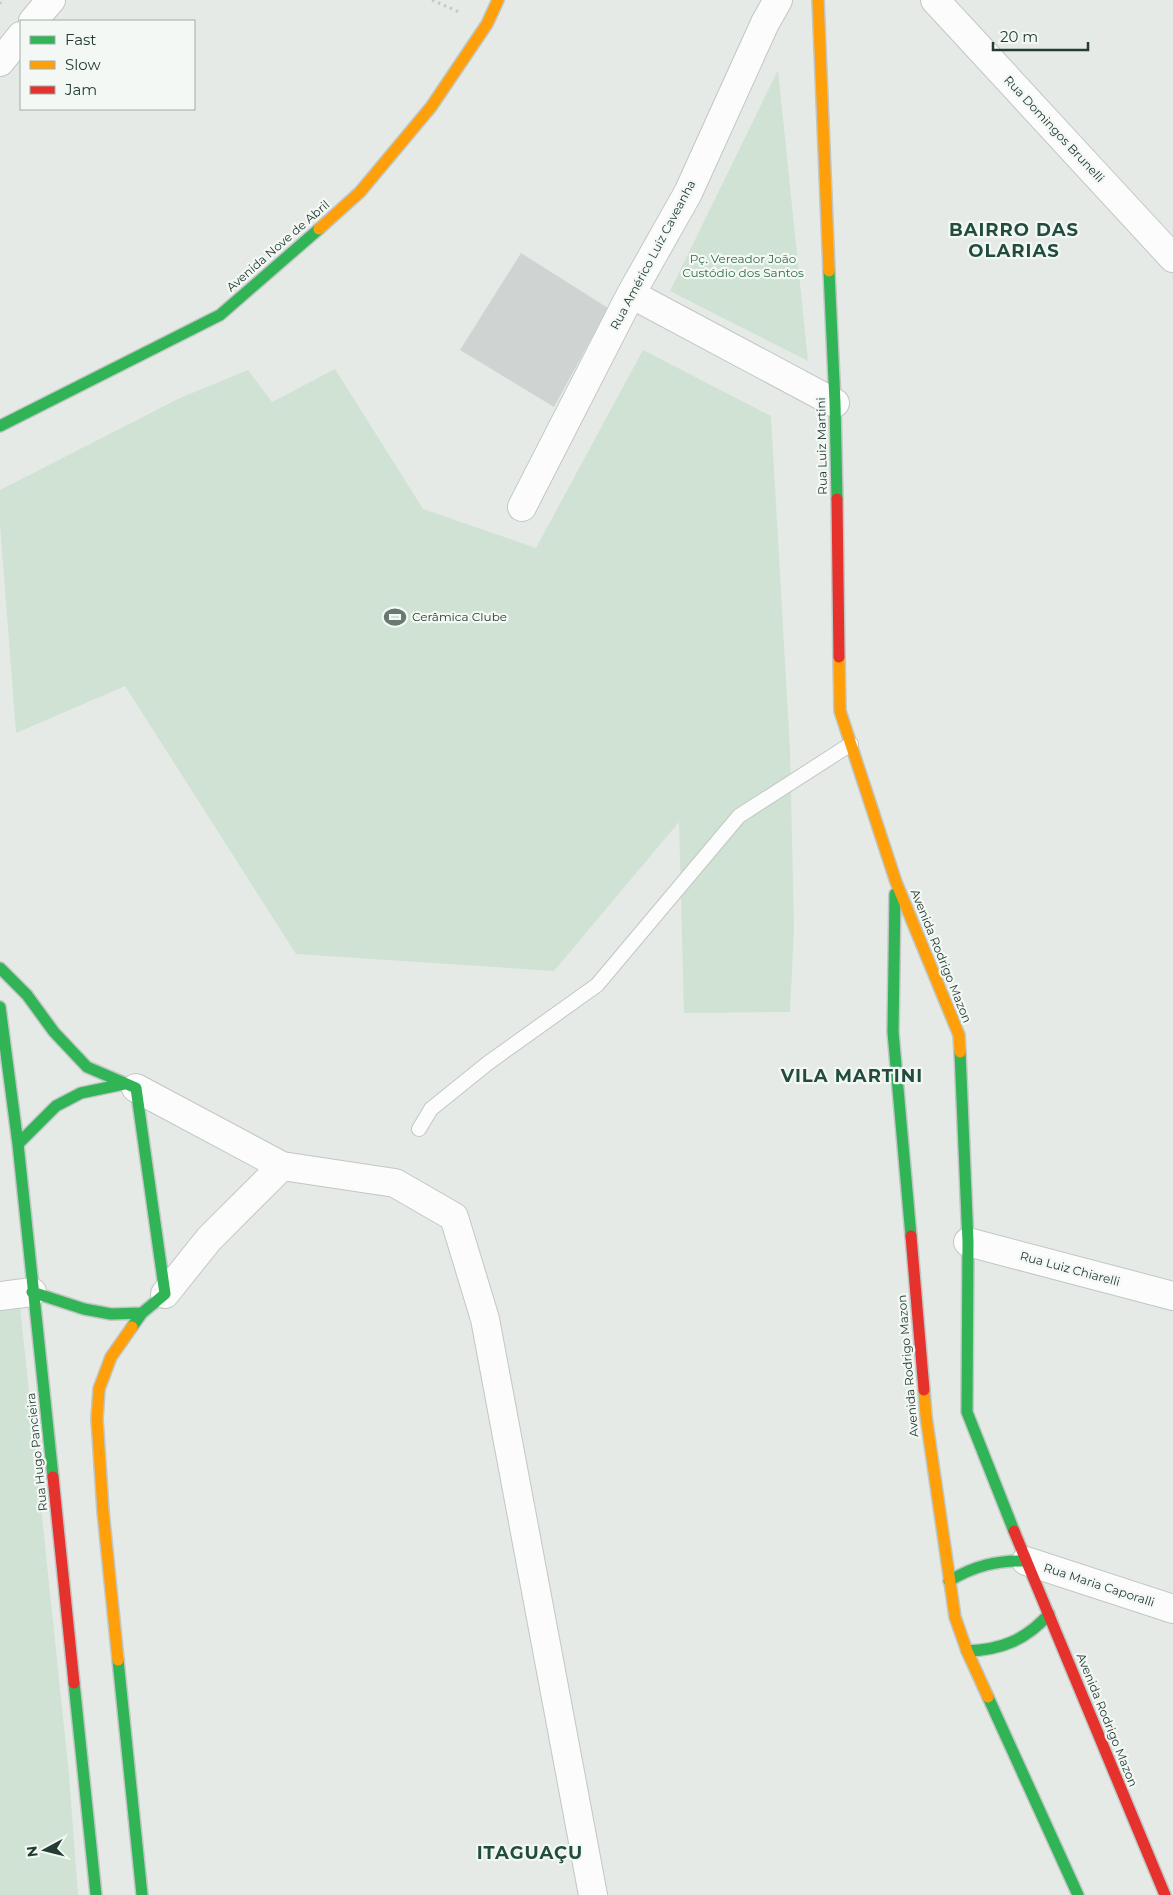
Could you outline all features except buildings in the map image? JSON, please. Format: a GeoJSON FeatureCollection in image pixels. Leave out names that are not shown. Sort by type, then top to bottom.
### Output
{"type":"FeatureCollection","features":[{"type":"Feature","properties":{"kind":"street"},"geometry":{"type":"LineString","coordinates":[[34,20],[51,0]]}},
{"type":"Feature","properties":{"kind":"street","name":"Avenida Nove de Abril"},"geometry":{"type":"LineString","coordinates":[[0,426],[220,315],[279,265],[360,192],[426,114],[487,24],[498,0]]}},
{"type":"Feature","properties":{"kind":"street","name":"Rua Américo Luiz Caveanha"},"geometry":{"type":"LineString","coordinates":[[522,507],[631,294],[688,193],[765,23],[778,0]]}},
{"type":"Feature","properties":{"kind":"street","name":"Rua Luiz Martini"},"geometry":{"type":"LineString","coordinates":[[818,0],[835,403],[840,711],[896,882]]}},
{"type":"Feature","properties":{"kind":"street","name":"Rua Domingos Brunelli"},"geometry":{"type":"LineString","coordinates":[[935,0],[1173,258]]}},
{"type":"Feature","properties":{"kind":"street"},"geometry":{"type":"LineString","coordinates":[[0,62],[20,37]]}},
{"type":"Feature","properties":{"kind":"street"},"geometry":{"type":"LineString","coordinates":[[631,294],[835,403]]}},
{"type":"Feature","properties":{"kind":"street","name":"Avenida Rodrigo Mazon"},"geometry":{"type":"LineString","coordinates":[[896,882],[959,1035],[968,1242],[967,1412],[1026,1561],[1165,1895]]}},
{"type":"Feature","properties":{"kind":"street","name":"Avenida Rodrigo Mazon"},"geometry":{"type":"LineString","coordinates":[[896,882],[894,1042],[926,1416],[955,1618],[967,1651],[1078,1895]]}},
{"type":"Feature","properties":{"kind":"street"},"geometry":{"type":"LineString","coordinates":[[0,968],[27,995],[54,1032],[87,1067],[130,1086],[282,1166],[396,1183],[454,1217],[485,1319],[593,1895]]}},
{"type":"Feature","properties":{"kind":"street","name":"Rua Hugo Pancieira"},"geometry":{"type":"LineString","coordinates":[[0,1007],[18,1144],[96,1895]]}},
{"type":"Feature","properties":{"kind":"street"},"geometry":{"type":"LineString","coordinates":[[18,1144],[56,1106],[81,1093],[130,1086]]}},
{"type":"Feature","properties":{"kind":"street"},"geometry":{"type":"LineString","coordinates":[[130,1086],[164,1294]]}},
{"type":"Feature","properties":{"kind":"street"},"geometry":{"type":"LineString","coordinates":[[142,1895],[103,1511],[97,1419],[99,1389],[111,1357],[142,1313],[164,1294],[209,1240],[282,1166]]}},
{"type":"Feature","properties":{"kind":"street","name":"Rua Luiz Chiarelli"},"geometry":{"type":"LineString","coordinates":[[968,1242],[1173,1296]]}},
{"type":"Feature","properties":{"kind":"street"},"geometry":{"type":"LineString","coordinates":[[0,1296],[32,1292],[93,1311],[111,1314],[142,1313]]}},
{"type":"Feature","properties":{"kind":"street"},"geometry":{"type":"LineString","coordinates":[[949,1581],[965,1570],[984,1563],[1005,1559],[1026,1561]]}},
{"type":"Feature","properties":{"kind":"street","name":"Rua Maria Caporalli"},"geometry":{"type":"LineString","coordinates":[[1026,1561],[1173,1609]]}},
{"type":"Feature","properties":{"kind":"street"},"geometry":{"type":"LineString","coordinates":[[967,1651],[985,1652],[1017,1642],[1040,1626],[1049,1614]]}},
{"type":"Feature","properties":{"kind":"lane"},"geometry":{"type":"LineString","coordinates":[[419,1129],[431,1109],[488,1063],[597,986],[739,816],[851,744]]}},
{"type":"Feature","properties":{"kind":"green space","name":"Pç. Vereador João Custódio dos Santos"},"geometry":{"type":"Polygon","coordinates":[[[778,70],[808,361],[670,291],[778,70]]]}},
{"type":"Feature","properties":{"kind":"green space","name":"Cerâmica Clube"},"geometry":{"type":"Polygon","coordinates":[[[643,350],[771,416],[790,751],[794,929],[790,1012],[684,1013],[679,822],[554,971],[296,954],[125,686],[16,733],[0,525],[0,490],[180,398],[248,370],[272,402],[335,369],[423,509],[536,548],[643,350]]]}},
{"type":"Feature","properties":{"kind":"green space"},"geometry":{"type":"Polygon","coordinates":[[[20,1306],[69,1775],[78,1895],[0,1895],[0,1309],[20,1306]]]}},
{"type":"Feature","properties":{"kind":"traffic: fast"},"geometry":{"type":"LineString","coordinates":[[0,426],[220,315],[319,229]]}},
{"type":"Feature","properties":{"kind":"traffic: fast"},"geometry":{"type":"LineString","coordinates":[[829,271],[837,499]]}},
{"type":"Feature","properties":{"kind":"traffic: fast"},"geometry":{"type":"LineString","coordinates":[[895,894],[893,1032],[911,1236]]}},
{"type":"Feature","properties":{"kind":"traffic: fast"},"geometry":{"type":"LineString","coordinates":[[0,968],[27,995],[54,1032],[87,1067],[136,1088],[165,1294],[142,1313],[132,1327]]}},
{"type":"Feature","properties":{"kind":"traffic: fast"},"geometry":{"type":"LineString","coordinates":[[0,1007],[18,1144],[53,1477]]}},
{"type":"Feature","properties":{"kind":"traffic: fast"},"geometry":{"type":"LineString","coordinates":[[960,1052],[968,1242],[967,1412],[1014,1531]]}},
{"type":"Feature","properties":{"kind":"traffic: fast"},"geometry":{"type":"LineString","coordinates":[[18,1144],[56,1106],[81,1093],[124,1084]]}},
{"type":"Feature","properties":{"kind":"traffic: fast"},"geometry":{"type":"LineString","coordinates":[[32,1292],[84,1309],[111,1314],[142,1313]]}},
{"type":"Feature","properties":{"kind":"traffic: fast"},"geometry":{"type":"LineString","coordinates":[[949,1581],[968,1571],[986,1565],[1026,1561]]}},
{"type":"Feature","properties":{"kind":"traffic: fast"},"geometry":{"type":"LineString","coordinates":[[967,1651],[1002,1646],[1012,1642],[1031,1631],[1049,1614]]}},
{"type":"Feature","properties":{"kind":"traffic: fast"},"geometry":{"type":"LineString","coordinates":[[118,1660],[142,1895]]}},
{"type":"Feature","properties":{"kind":"traffic: fast"},"geometry":{"type":"LineString","coordinates":[[74,1683],[96,1895]]}},
{"type":"Feature","properties":{"kind":"traffic: fast"},"geometry":{"type":"LineString","coordinates":[[988,1697],[1078,1895]]}},
{"type":"Feature","properties":{"kind":"traffic: slow"},"geometry":{"type":"LineString","coordinates":[[319,229],[360,192],[431,107],[487,24],[498,0]]}},
{"type":"Feature","properties":{"kind":"traffic: slow"},"geometry":{"type":"LineString","coordinates":[[818,0],[829,271]]}},
{"type":"Feature","properties":{"kind":"traffic: slow"},"geometry":{"type":"LineString","coordinates":[[839,657],[840,711],[896,882],[959,1035],[960,1052]]}},
{"type":"Feature","properties":{"kind":"traffic: slow"},"geometry":{"type":"LineString","coordinates":[[118,1660],[103,1511],[97,1419],[99,1389],[111,1357],[132,1327]]}},
{"type":"Feature","properties":{"kind":"traffic: slow"},"geometry":{"type":"LineString","coordinates":[[924,1390],[926,1416],[955,1617],[967,1651],[988,1697]]}},
{"type":"Feature","properties":{"kind":"traffic: jam"},"geometry":{"type":"LineString","coordinates":[[837,499],[839,657]]}},
{"type":"Feature","properties":{"kind":"traffic: jam"},"geometry":{"type":"LineString","coordinates":[[911,1236],[924,1390]]}},
{"type":"Feature","properties":{"kind":"traffic: jam"},"geometry":{"type":"LineString","coordinates":[[53,1477],[74,1683]]}},
{"type":"Feature","properties":{"kind":"traffic: jam"},"geometry":{"type":"LineString","coordinates":[[1014,1531],[1165,1895]]}},
{"type":"Feature","properties":{"kind":"place","name":"Cerâmica Clube"},"geometry":{"type":"Point","coordinates":[395,617]}},
{"type":"Feature","properties":{"kind":"district","name":"BAIRRO DAS OLARIAS"},"geometry":{"type":"Point","coordinates":[1014,240]}},
{"type":"Feature","properties":{"kind":"district","name":"VILA MARTINI"},"geometry":{"type":"Point","coordinates":[852,1076]}},
{"type":"Feature","properties":{"kind":"district","name":"ITAGUAÇU"},"geometry":{"type":"Point","coordinates":[530,1853]}}]}
